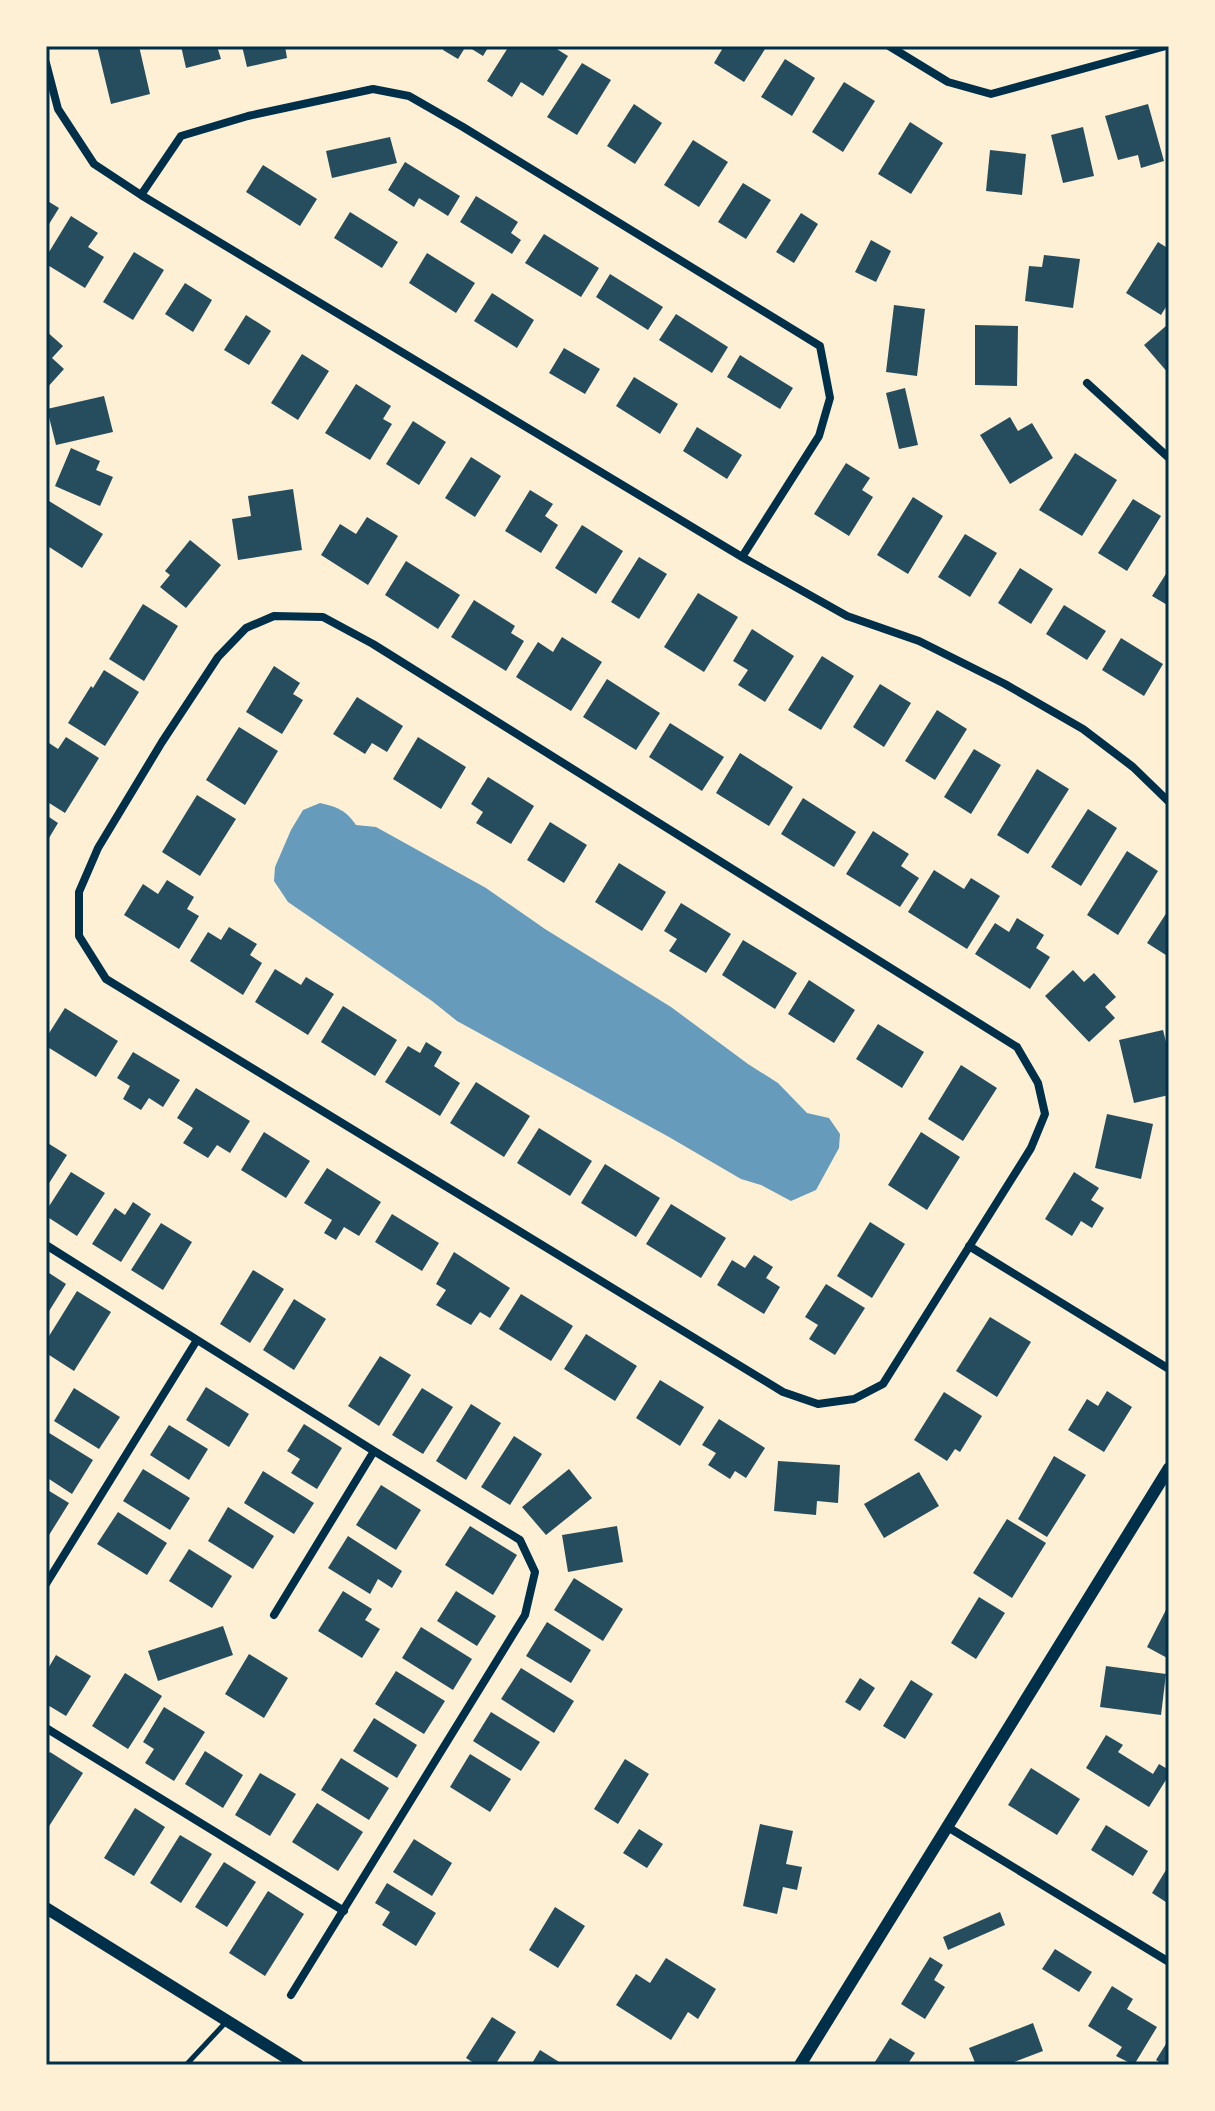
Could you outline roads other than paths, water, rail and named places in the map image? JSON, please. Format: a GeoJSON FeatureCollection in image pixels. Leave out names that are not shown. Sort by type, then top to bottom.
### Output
{"type":"FeatureCollection","features":[{"type":"Feature","properties":{"kind":"street"},"geometry":{"type":"LineString","coordinates":[[889,46],[948,82],[991,94],[1166,46]]}},
{"type":"Feature","properties":{"kind":"street"},"geometry":{"type":"LineString","coordinates":[[46,63],[58,109],[94,164],[141,195],[742,557],[847,616],[919,641],[1005,684],[1083,729],[1133,767],[1169,802]]}},
{"type":"Feature","properties":{"kind":"street"},"geometry":{"type":"LineString","coordinates":[[141,195],[181,136],[248,116],[373,89],[409,96],[476,135],[820,346],[830,398],[819,436],[742,557]]}},
{"type":"Feature","properties":{"kind":"street"},"geometry":{"type":"LineString","coordinates":[[1087,383],[1169,458]]}},
{"type":"Feature","properties":{"kind":"street"},"geometry":{"type":"LineString","coordinates":[[274,616],[323,617],[373,644],[1017,1047],[1038,1083],[1045,1114],[1031,1148],[969,1246],[883,1384],[854,1399],[818,1404],[783,1392],[106,979],[79,936],[79,892],[98,848],[218,657],[246,628],[274,616]]}},
{"type":"Feature","properties":{"kind":"street"},"geometry":{"type":"LineString","coordinates":[[46,1245],[520,1540],[535,1572],[525,1615],[291,1995]]}},
{"type":"Feature","properties":{"kind":"street"},"geometry":{"type":"LineString","coordinates":[[969,1246],[1169,1369]]}},
{"type":"Feature","properties":{"kind":"street"},"geometry":{"type":"LineString","coordinates":[[46,1584],[197,1340]]}},
{"type":"Feature","properties":{"kind":"street"},"geometry":{"type":"LineString","coordinates":[[274,1615],[374,1451]]}},
{"type":"Feature","properties":{"kind":"street"},"geometry":{"type":"LineString","coordinates":[[800,2065],[1169,1468]]}},
{"type":"Feature","properties":{"kind":"street"},"geometry":{"type":"LineString","coordinates":[[46,1728],[344,1911]]}},
{"type":"Feature","properties":{"kind":"street"},"geometry":{"type":"LineString","coordinates":[[946,1826],[1169,1962]]}},
{"type":"Feature","properties":{"kind":"street"},"geometry":{"type":"LineString","coordinates":[[46,1908],[298,2065]]}},
{"type":"Feature","properties":{"kind":"lane"},"geometry":{"type":"LineString","coordinates":[[186,2065],[228,2021]]}},
{"type":"Feature","properties":{"kind":"water"},"geometry":{"type":"Polygon","coordinates":[[[320,803],[341,810],[356,825],[376,827],[486,888],[545,929],[671,1007],[778,1083],[807,1113],[829,1118],[840,1134],[839,1148],[816,1190],[791,1201],[761,1185],[741,1179],[457,1021],[288,902],[274,881],[275,867],[303,810],[320,803]]]}}]}
